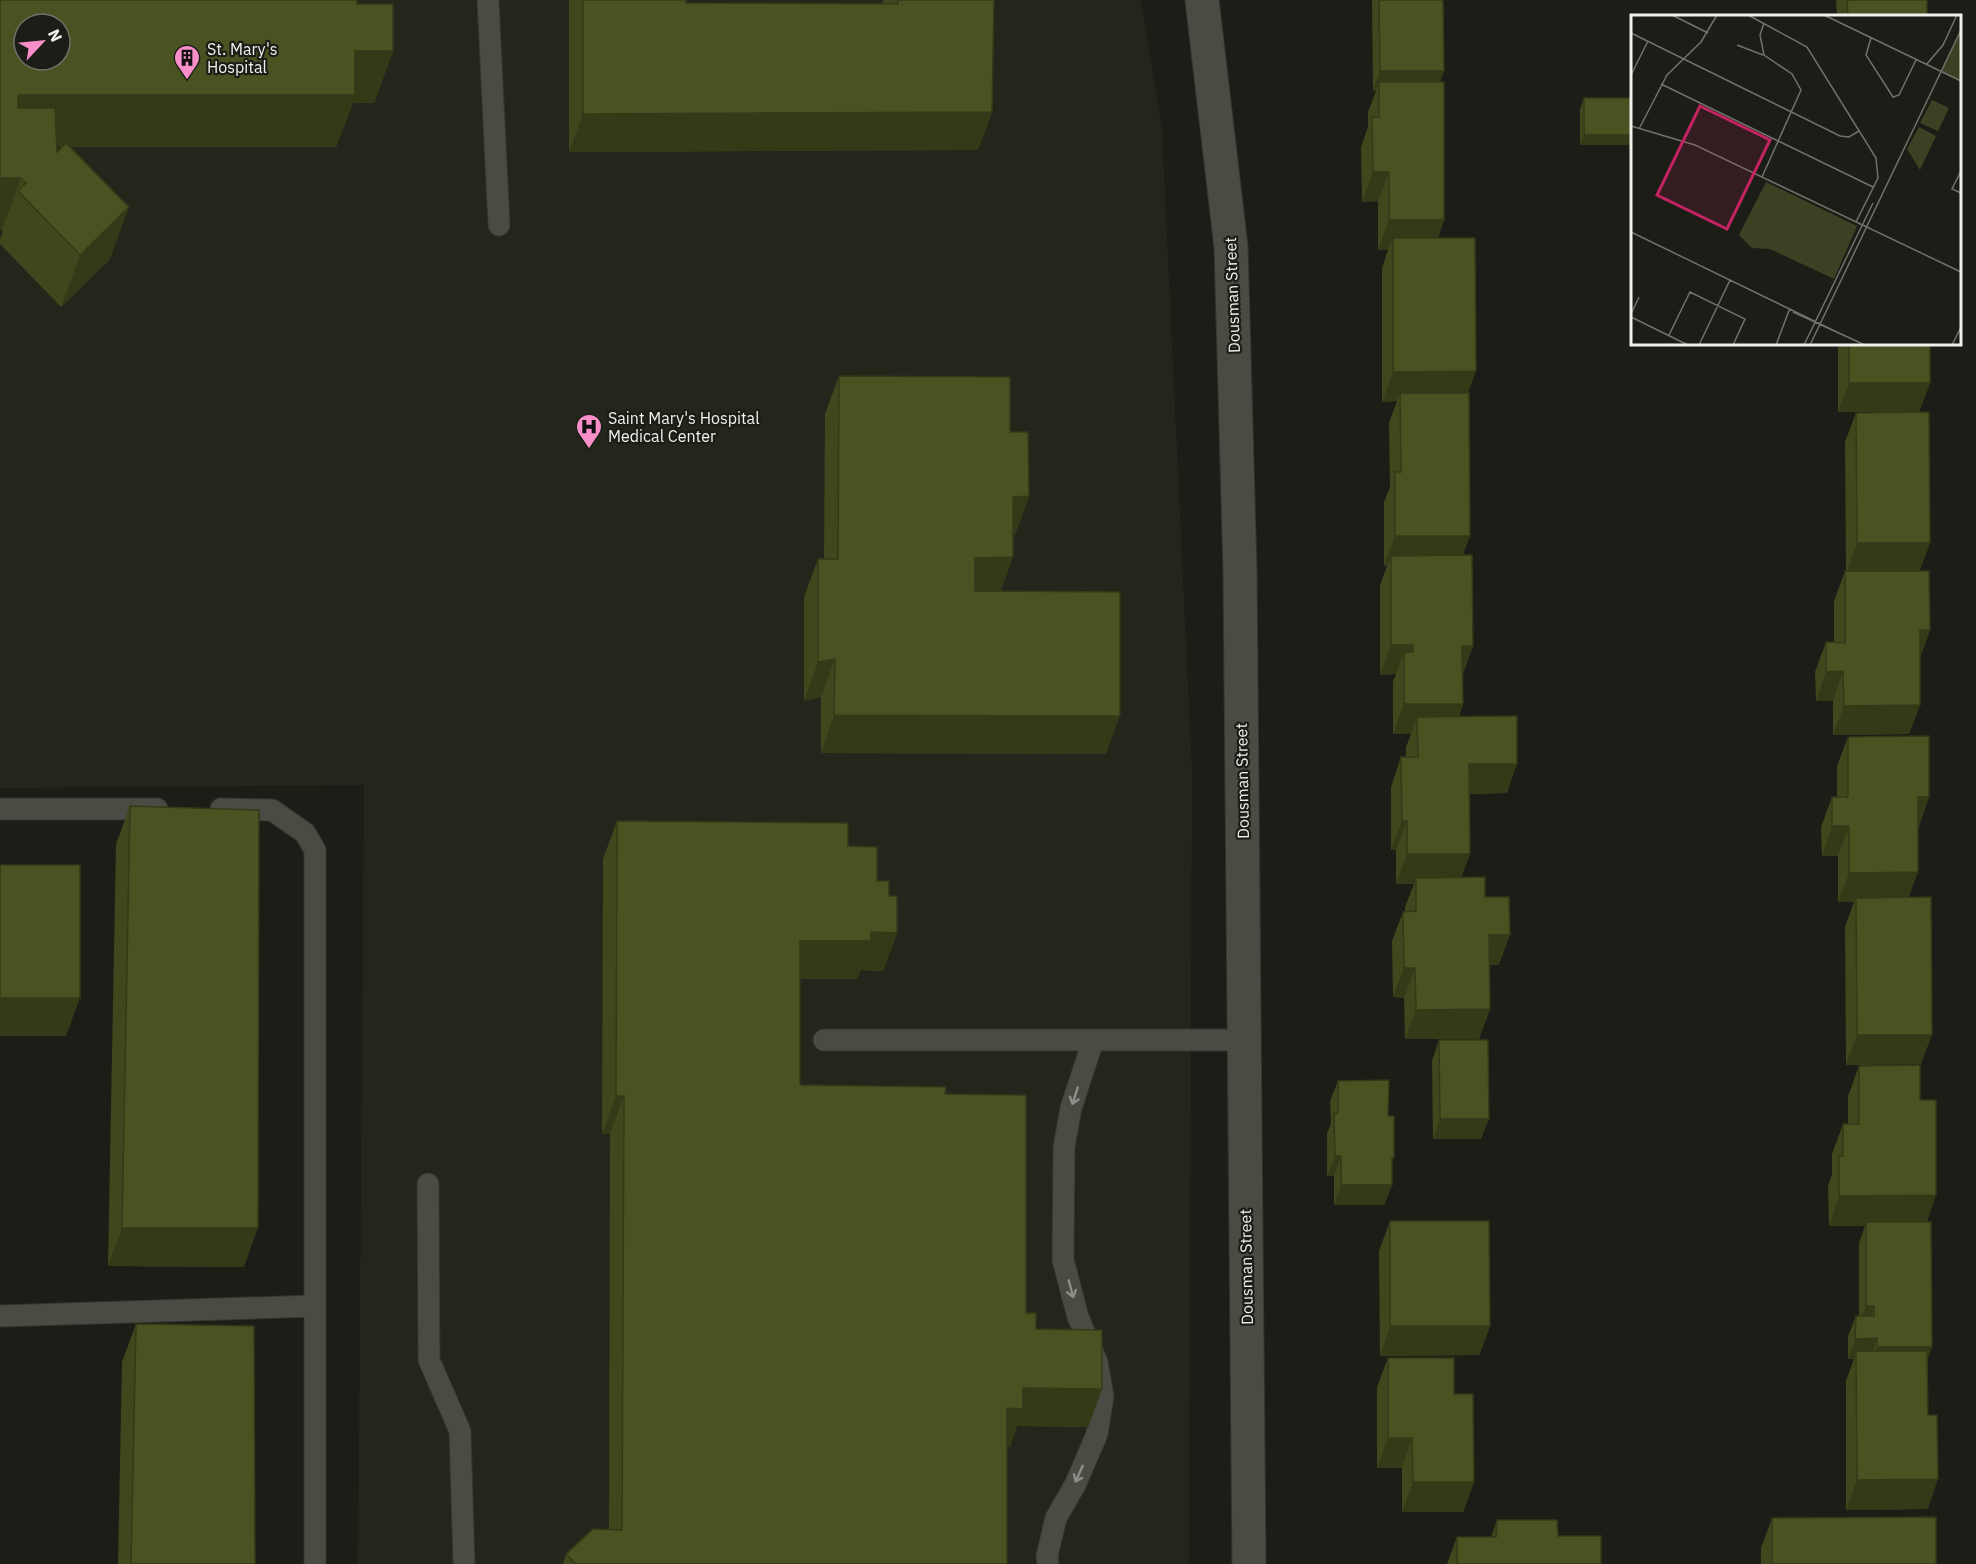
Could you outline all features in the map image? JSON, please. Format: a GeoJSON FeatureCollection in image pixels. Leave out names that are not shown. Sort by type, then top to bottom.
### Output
{"type":"FeatureCollection","features":[{"type":"Feature","properties":{"kind":"street","name":"Dousman Street"},"geometry":{"type":"LineString","coordinates":[[1202,0],[1231,247],[1240,571],[1249,1564]]}},
{"type":"Feature","properties":{"kind":"lane"},"geometry":{"type":"LineString","coordinates":[[488,0],[499,225]]}},
{"type":"Feature","properties":{"kind":"lane"},"geometry":{"type":"LineString","coordinates":[[0,808],[178,809]]}},
{"type":"Feature","properties":{"kind":"lane"},"geometry":{"type":"LineString","coordinates":[[202,809],[272,810],[305,833],[315,850],[315,1564]]}},
{"type":"Feature","properties":{"kind":"lane"},"geometry":{"type":"LineString","coordinates":[[824,1040],[1244,1040]]}},
{"type":"Feature","properties":{"kind":"lane"},"geometry":{"type":"LineString","coordinates":[[1048,1564],[1047,1556],[1056,1518],[1075,1485],[1097,1434],[1103,1396],[1097,1362],[1078,1317],[1063,1260],[1064,1147],[1071,1108],[1094,1041]]}},
{"type":"Feature","properties":{"kind":"lane"},"geometry":{"type":"LineString","coordinates":[[428,1184],[429,1360],[460,1431],[464,1564]]}},
{"type":"Feature","properties":{"kind":"lane"},"geometry":{"type":"LineString","coordinates":[[0,1316],[315,1306]]}},
{"type":"Feature","properties":{"kind":"shaded area"},"geometry":{"type":"Polygon","coordinates":[[[0,0],[1141,0],[1162,130],[1192,770],[1189,1564],[358,1564],[364,785],[0,788],[0,0]]]}},
{"type":"Feature","properties":{"kind":"building","name":"St. Mary's Hospital"},"geometry":{"type":"Polygon","coordinates":[[[0,0],[357,0],[357,4],[393,4],[393,51],[355,51],[355,95],[18,95],[18,108],[55,108],[57,152],[66,143],[129,207],[80,255],[18,191],[26,183],[21,178],[0,178],[0,0]]]}},
{"type":"Feature","properties":{"kind":"building"},"geometry":{"type":"Polygon","coordinates":[[[583,0],[898,4],[898,0],[994,0],[992,112],[583,114],[583,0]]]}},
{"type":"Feature","properties":{"kind":"building"},"geometry":{"type":"Polygon","coordinates":[[[1379,0],[1443,0],[1444,71],[1380,71],[1379,0]]]}},
{"type":"Feature","properties":{"kind":"building"},"geometry":{"type":"Polygon","coordinates":[[[1847,0],[1927,0],[1927,15],[1848,15],[1847,0]]]}},
{"type":"Feature","properties":{"kind":"building"},"geometry":{"type":"Polygon","coordinates":[[[1379,82],[1444,82],[1444,220],[1389,220],[1389,172],[1373,172],[1372,117],[1379,117],[1379,82]]]}},
{"type":"Feature","properties":{"kind":"building"},"geometry":{"type":"Polygon","coordinates":[[[1584,98],[1631,98],[1631,135],[1584,135],[1584,98]]]}},
{"type":"Feature","properties":{"kind":"building"},"geometry":{"type":"Polygon","coordinates":[[[1393,238],[1475,238],[1476,371],[1393,372],[1393,238]]]}},
{"type":"Feature","properties":{"kind":"building"},"geometry":{"type":"Polygon","coordinates":[[[1849,345],[1930,345],[1930,383],[1849,383],[1849,345]]]}},
{"type":"Feature","properties":{"kind":"building"},"geometry":{"type":"Polygon","coordinates":[[[839,376],[1010,377],[1010,432],[1028,432],[1029,496],[1013,497],[1013,557],[975,558],[975,591],[1120,592],[1120,716],[834,715],[835,659],[818,662],[818,559],[838,559],[839,376]]]}},
{"type":"Feature","properties":{"kind":"building"},"geometry":{"type":"Polygon","coordinates":[[[1400,393],[1469,393],[1470,536],[1395,536],[1395,472],[1401,472],[1400,393]]]}},
{"type":"Feature","properties":{"kind":"building"},"geometry":{"type":"Polygon","coordinates":[[[1929,412],[1930,543],[1857,543],[1856,413],[1929,412]]]}},
{"type":"Feature","properties":{"kind":"building"},"geometry":{"type":"Polygon","coordinates":[[[1472,555],[1473,646],[1462,646],[1463,704],[1404,704],[1404,652],[1413,652],[1413,645],[1391,645],[1391,556],[1472,555]]]}},
{"type":"Feature","properties":{"kind":"building"},"geometry":{"type":"Polygon","coordinates":[[[1845,571],[1929,571],[1930,630],[1920,630],[1920,705],[1844,706],[1843,671],[1826,672],[1826,642],[1845,643],[1845,571]]]}},
{"type":"Feature","properties":{"kind":"building"},"geometry":{"type":"Polygon","coordinates":[[[1517,716],[1517,764],[1469,764],[1470,854],[1407,854],[1407,821],[1402,821],[1401,757],[1418,757],[1417,717],[1517,716]]]}},
{"type":"Feature","properties":{"kind":"building"},"geometry":{"type":"Polygon","coordinates":[[[1929,736],[1929,797],[1918,797],[1918,872],[1849,873],[1849,826],[1832,826],[1832,797],[1848,797],[1848,737],[1929,736]]]}},
{"type":"Feature","properties":{"kind":"building"},"geometry":{"type":"Polygon","coordinates":[[[130,806],[259,810],[258,1228],[122,1228],[130,806]]]}},
{"type":"Feature","properties":{"kind":"building"},"geometry":{"type":"Polygon","coordinates":[[[617,821],[848,823],[848,846],[877,847],[877,881],[889,881],[889,896],[897,896],[897,933],[871,932],[871,941],[800,941],[800,1085],[946,1087],[945,1094],[1026,1095],[1026,1313],[1036,1313],[1036,1329],[1102,1330],[1102,1389],[1023,1388],[1023,1409],[1007,1408],[1007,1564],[576,1564],[566,1554],[593,1529],[622,1530],[624,1096],[616,1096],[617,821]]]}},
{"type":"Feature","properties":{"kind":"building"},"geometry":{"type":"Polygon","coordinates":[[[0,865],[80,865],[80,998],[0,998],[0,865]]]}},
{"type":"Feature","properties":{"kind":"building"},"geometry":{"type":"Polygon","coordinates":[[[1485,877],[1485,897],[1509,897],[1510,935],[1489,935],[1490,1009],[1416,1010],[1415,968],[1404,968],[1403,912],[1416,911],[1416,878],[1485,877]]]}},
{"type":"Feature","properties":{"kind":"building"},"geometry":{"type":"Polygon","coordinates":[[[1931,897],[1932,1035],[1857,1035],[1856,898],[1931,897]]]}},
{"type":"Feature","properties":{"kind":"building"},"geometry":{"type":"Polygon","coordinates":[[[1439,1040],[1488,1040],[1489,1119],[1440,1119],[1439,1040]]]}},
{"type":"Feature","properties":{"kind":"building"},"geometry":{"type":"Polygon","coordinates":[[[1920,1065],[1920,1100],[1936,1100],[1936,1195],[1839,1196],[1839,1156],[1843,1156],[1843,1124],[1859,1124],[1859,1066],[1920,1065]]]}},
{"type":"Feature","properties":{"kind":"building"},"geometry":{"type":"Polygon","coordinates":[[[1389,1080],[1388,1116],[1394,1116],[1392,1185],[1341,1185],[1341,1156],[1335,1156],[1334,1113],[1338,1113],[1338,1081],[1389,1080]]]}},
{"type":"Feature","properties":{"kind":"building"},"geometry":{"type":"Polygon","coordinates":[[[1390,1221],[1489,1221],[1490,1326],[1390,1326],[1390,1221]]]}},
{"type":"Feature","properties":{"kind":"building"},"geometry":{"type":"Polygon","coordinates":[[[1866,1222],[1931,1222],[1932,1347],[1877,1347],[1877,1338],[1855,1339],[1856,1316],[1874,1316],[1874,1306],[1866,1306],[1866,1222]]]}},
{"type":"Feature","properties":{"kind":"building"},"geometry":{"type":"Polygon","coordinates":[[[136,1324],[254,1326],[255,1564],[131,1564],[136,1324]]]}},
{"type":"Feature","properties":{"kind":"building"},"geometry":{"type":"Polygon","coordinates":[[[1856,1351],[1927,1351],[1928,1415],[1937,1415],[1938,1479],[1857,1480],[1856,1351]]]}},
{"type":"Feature","properties":{"kind":"building"},"geometry":{"type":"Polygon","coordinates":[[[1388,1358],[1454,1358],[1454,1394],[1473,1394],[1474,1482],[1413,1482],[1412,1438],[1388,1438],[1388,1358]]]}},
{"type":"Feature","properties":{"kind":"building"},"geometry":{"type":"Polygon","coordinates":[[[1936,1517],[1936,1564],[1772,1564],[1772,1518],[1936,1517]]]}},
{"type":"Feature","properties":{"kind":"building"},"geometry":{"type":"Polygon","coordinates":[[[1497,1520],[1557,1520],[1558,1536],[1601,1536],[1601,1564],[1457,1564],[1457,1537],[1496,1537],[1497,1520]]]}},
{"type":"Feature","properties":{"kind":"place","name":"St. Mary's Hospital"},"geometry":{"type":"Point","coordinates":[187,81]}},
{"type":"Feature","properties":{"kind":"place","name":"Saint Mary's Hospital Medical Center"},"geometry":{"type":"Point","coordinates":[589,450]}}]}
